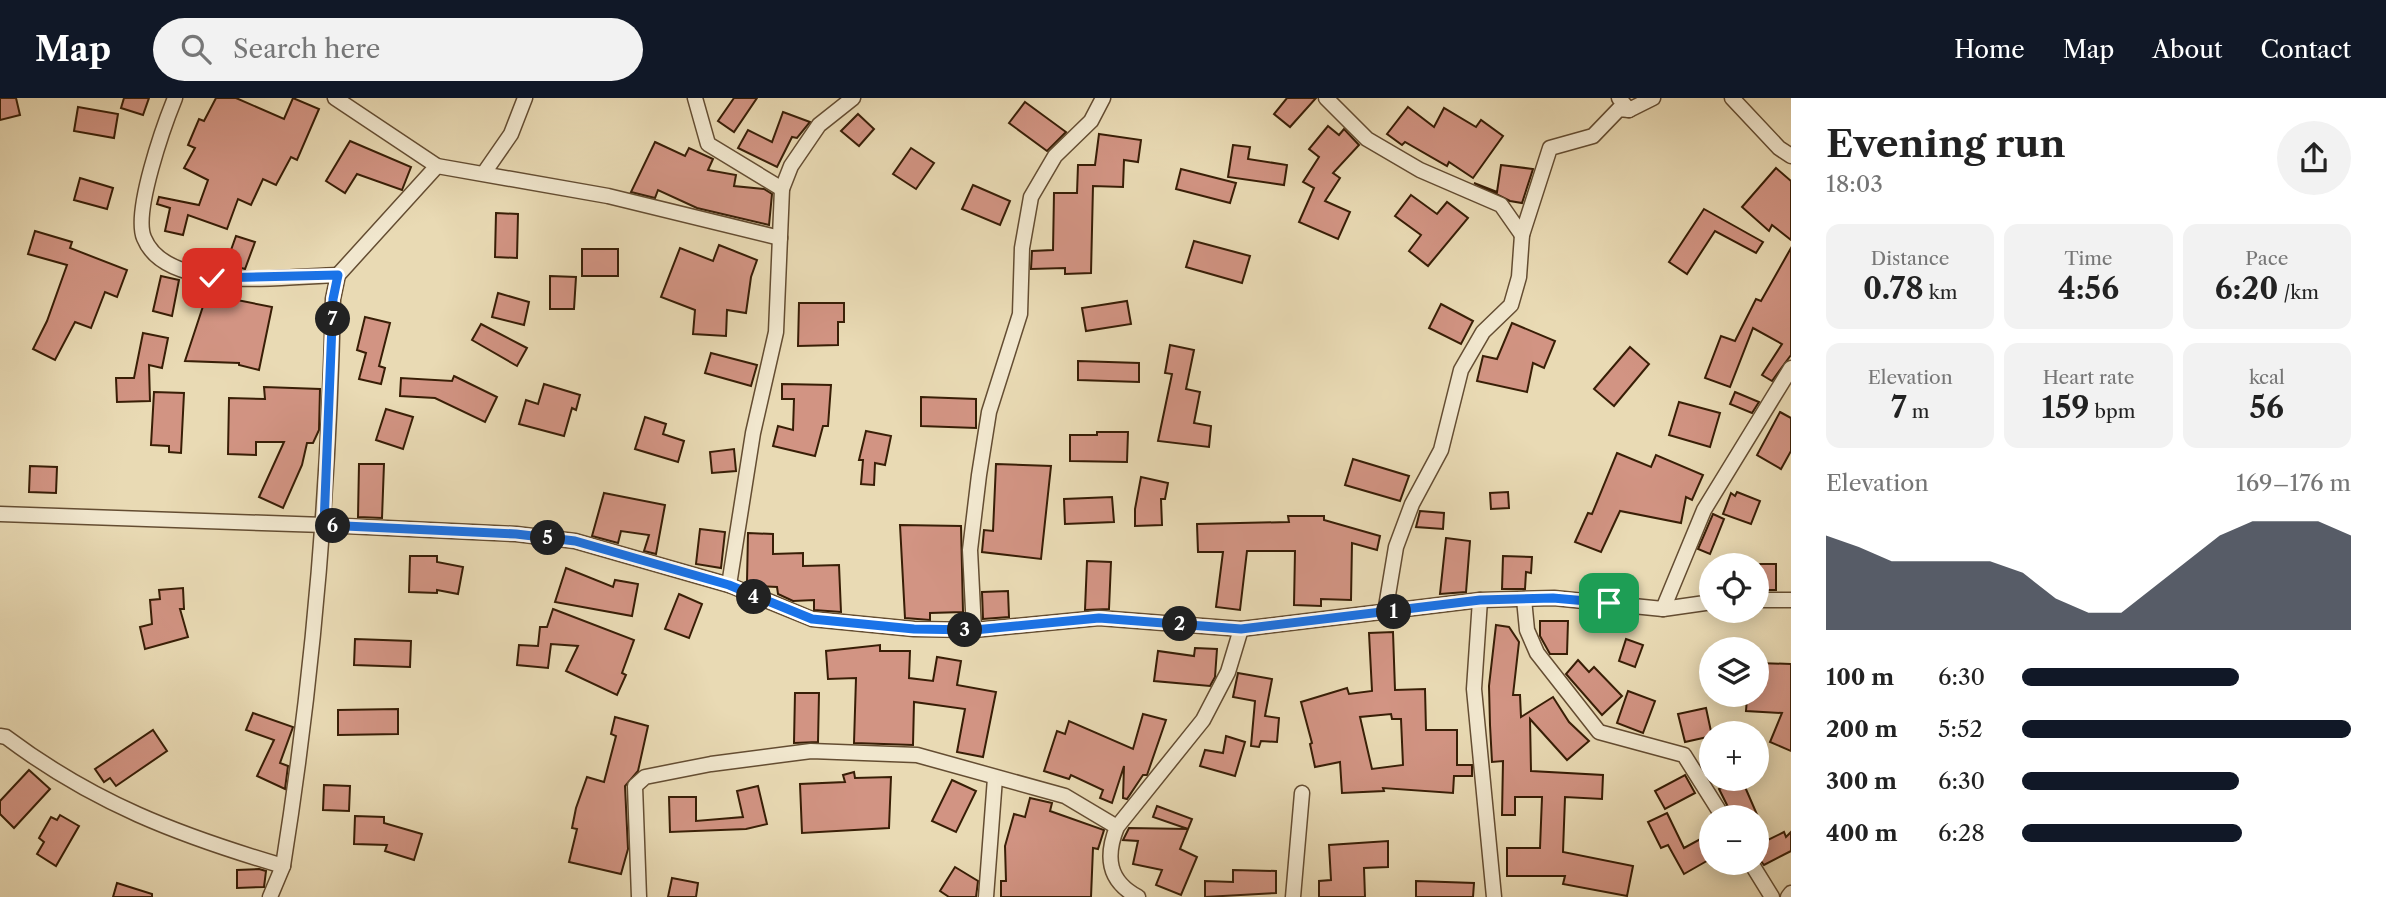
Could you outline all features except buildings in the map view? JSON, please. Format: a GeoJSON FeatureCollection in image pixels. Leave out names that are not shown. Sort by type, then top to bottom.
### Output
{"type":"FeatureCollection","features":[{"type":"Feature","properties":{"kind":"street"},"geometry":{"type":"LineString","coordinates":[[175,98],[143,203],[143,236],[161,262],[212,278],[338,275]]}},
{"type":"Feature","properties":{"kind":"street"},"geometry":{"type":"LineString","coordinates":[[335,98],[437,166],[608,195],[780,238]]}},
{"type":"Feature","properties":{"kind":"street"},"geometry":{"type":"LineString","coordinates":[[484,173],[511,134],[525,98]]}},
{"type":"Feature","properties":{"kind":"street"},"geometry":{"type":"LineString","coordinates":[[695,98],[708,144],[782,189]]}},
{"type":"Feature","properties":{"kind":"street"},"geometry":{"type":"LineString","coordinates":[[729,585],[753,433],[776,332],[782,189],[791,166],[819,125],[853,98]]}},
{"type":"Feature","properties":{"kind":"street"},"geometry":{"type":"LineString","coordinates":[[974,630],[970,550],[979,475],[989,412],[1020,314],[1022,248],[1031,197],[1055,156],[1091,121],[1103,98]]}},
{"type":"Feature","properties":{"kind":"street"},"geometry":{"type":"LineString","coordinates":[[1326,98],[1367,139],[1420,170],[1501,205],[1522,235]]}},
{"type":"Feature","properties":{"kind":"street"},"geometry":{"type":"LineString","coordinates":[[1619,98],[1629,110]]}},
{"type":"Feature","properties":{"kind":"street"},"geometry":{"type":"LineString","coordinates":[[1384,614],[1396,547],[1412,504],[1441,450],[1461,370],[1483,332],[1511,305],[1519,277],[1522,235],[1550,148],[1593,136],[1619,109],[1629,110],[1653,98]]}},
{"type":"Feature","properties":{"kind":"street"},"geometry":{"type":"LineString","coordinates":[[1732,98],[1754,124],[1791,156]]}},
{"type":"Feature","properties":{"kind":"street"},"geometry":{"type":"LineString","coordinates":[[271,897],[284,866],[311,659],[324,525],[333,299],[338,275],[437,166]]}},
{"type":"Feature","properties":{"kind":"street"},"geometry":{"type":"LineString","coordinates":[[1664,609],[1704,510],[1791,368]]}},
{"type":"Feature","properties":{"kind":"street"},"geometry":{"type":"LineString","coordinates":[[0,514],[516,534],[575,541],[729,585],[812,619],[914,629],[974,630],[1099,618],[1241,629],[1384,614],[1480,600],[1553,598],[1664,609],[1699,603]]}},
{"type":"Feature","properties":{"kind":"street"},"geometry":{"type":"LineString","coordinates":[[1524,599],[1530,640],[1589,722],[1609,736],[1684,755],[1715,805]]}},
{"type":"Feature","properties":{"kind":"street"},"geometry":{"type":"LineString","coordinates":[[1480,600],[1474,689],[1494,897]]}},
{"type":"Feature","properties":{"kind":"street"},"geometry":{"type":"LineString","coordinates":[[1769,600],[1791,600]]}},
{"type":"Feature","properties":{"kind":"street"},"geometry":{"type":"LineString","coordinates":[[1138,897],[1116,881],[1109,864],[1111,842],[1117,827],[1203,720],[1228,672],[1241,629]]}},
{"type":"Feature","properties":{"kind":"street"},"geometry":{"type":"LineString","coordinates":[[0,737],[6,737],[44,766],[98,798],[197,841],[284,866]]}},
{"type":"Feature","properties":{"kind":"street"},"geometry":{"type":"LineString","coordinates":[[639,897],[635,786],[645,777],[711,764],[811,751],[917,755],[1065,796],[1117,827]]}},
{"type":"Feature","properties":{"kind":"street"},"geometry":{"type":"LineString","coordinates":[[986,897],[995,778]]}},
{"type":"Feature","properties":{"kind":"street"},"geometry":{"type":"LineString","coordinates":[[1293,897],[1302,793]]}},
{"type":"Feature","properties":{"kind":"street"},"geometry":{"type":"LineString","coordinates":[[1758,875],[1772,897]]}},
{"type":"Feature","properties":{"kind":"route"},"geometry":{"type":"LineString","coordinates":[[212,278],[338,275],[333,299],[324,525],[516,534],[575,541],[729,585],[779,608],[812,619],[914,629],[974,630],[1099,618],[1241,629],[1384,614],[1480,600],[1553,598],[1609,603]]}}]}
